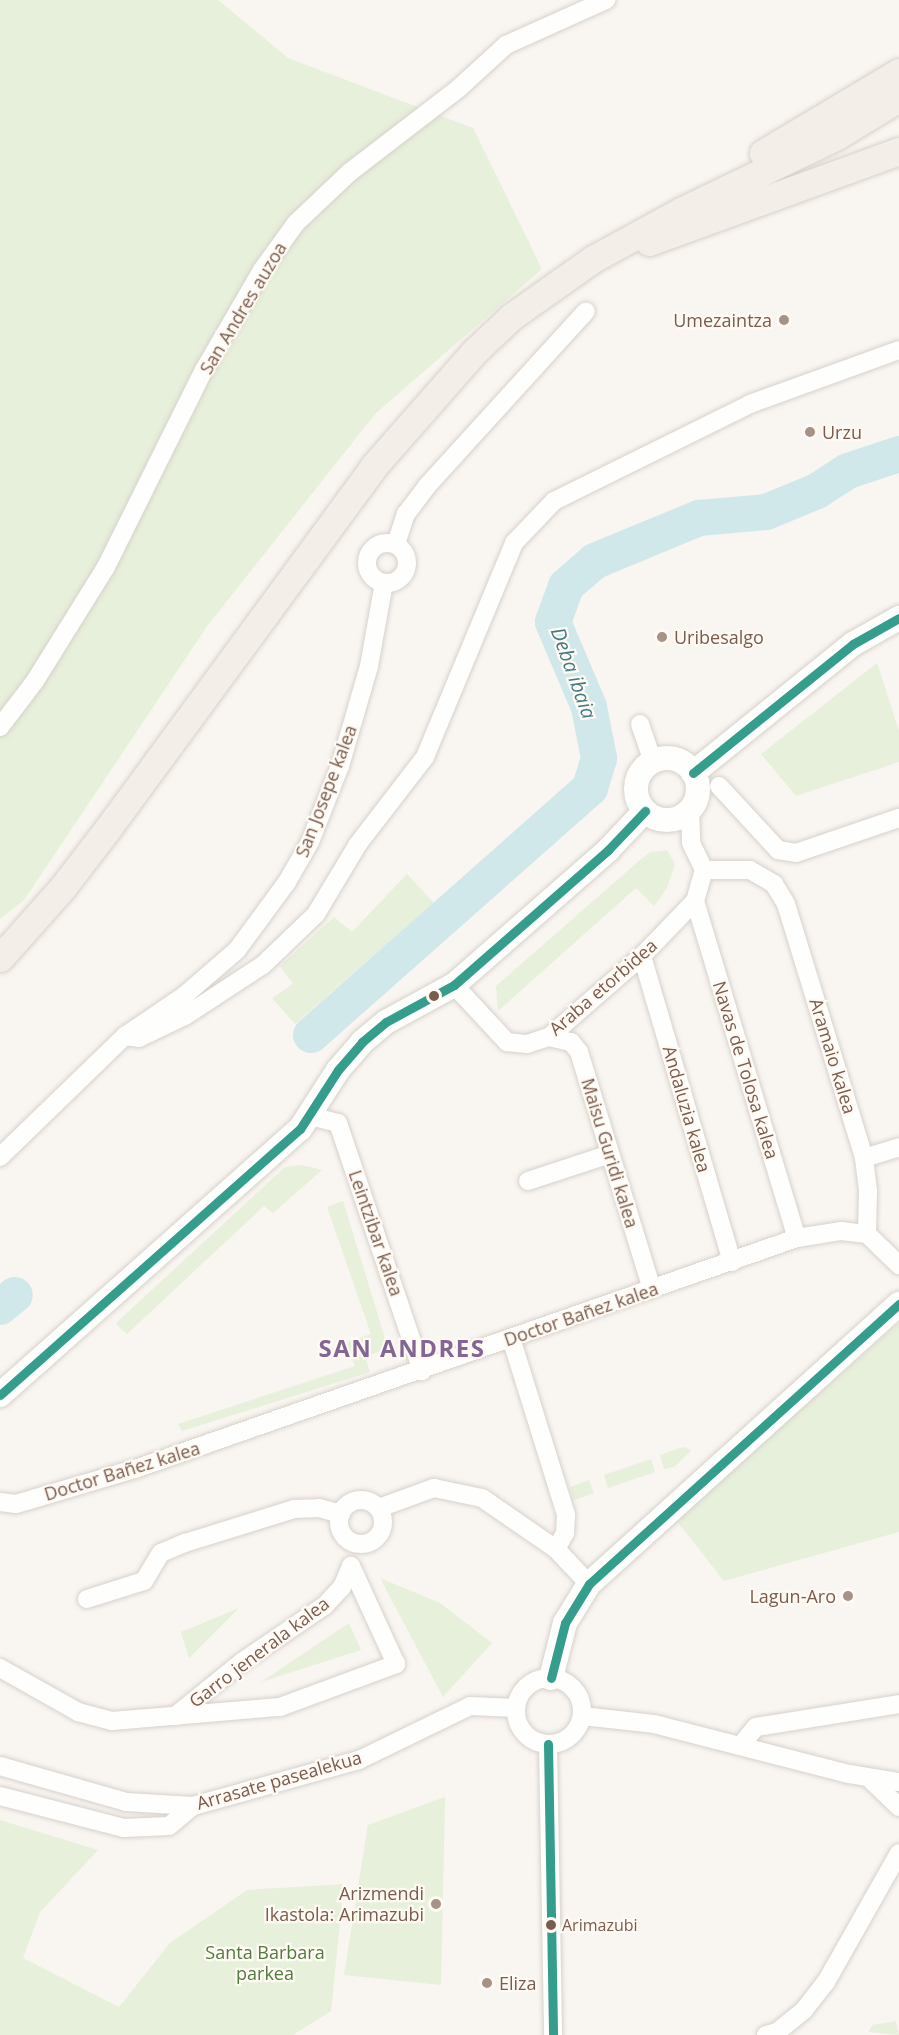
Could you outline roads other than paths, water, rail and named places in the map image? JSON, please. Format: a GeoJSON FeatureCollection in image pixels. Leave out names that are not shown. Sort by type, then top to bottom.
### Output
{"type":"FeatureCollection","features":[{"type":"Feature","properties":{"kind":"main road"},"geometry":{"type":"LineString","coordinates":[[681,211],[741,164],[899,72]]}},
{"type":"Feature","properties":{"kind":"main road"},"geometry":{"type":"LineString","coordinates":[[0,958],[63,887],[109,827],[373,467],[474,352],[552,286],[681,211],[837,136],[899,98]]}},
{"type":"Feature","properties":{"kind":"main road"},"geometry":{"type":"LineString","coordinates":[[552,286],[641,245],[899,151]]}},
{"type":"Feature","properties":{"kind":"street","name":"San Andres auzoa"},"geometry":{"type":"LineString","coordinates":[[0,727],[35,681],[106,567],[204,370],[262,270],[296,223],[350,172],[459,88],[506,45],[606,0]]}},
{"type":"Feature","properties":{"kind":"street"},"geometry":{"type":"LineString","coordinates":[[396,544],[406,514],[428,486],[586,311]]}},
{"type":"Feature","properties":{"kind":"street"},"geometry":{"type":"LineString","coordinates":[[125,1036],[139,1038],[194,1011],[263,965],[316,914],[364,835],[425,757],[514,543],[554,501],[646,452],[750,404],[899,350]]}},
{"type":"Feature","properties":{"kind":"street"},"geometry":{"type":"LineString","coordinates":[[396,544],[405,553],[408,565],[402,577],[384,583],[368,570],[368,557],[376,546],[396,544]]}},
{"type":"Feature","properties":{"kind":"street","name":"San Josepe kalea"},"geometry":{"type":"LineString","coordinates":[[0,1157],[125,1036],[185,994],[237,950],[287,882],[310,842],[339,766],[369,666],[384,583]]}},
{"type":"Feature","properties":{"kind":"street"},"geometry":{"type":"LineString","coordinates":[[693,773],[853,644],[899,618]]}},
{"type":"Feature","properties":{"kind":"street"},"geometry":{"type":"LineString","coordinates":[[640,724],[653,761]]}},
{"type":"Feature","properties":{"kind":"street"},"geometry":{"type":"LineString","coordinates":[[671,758],[693,773],[698,791],[690,809],[683,816],[663,820],[645,811],[639,803],[636,784],[639,775],[653,761],[671,758]]}},
{"type":"Feature","properties":{"kind":"street"},"geometry":{"type":"LineString","coordinates":[[719,786],[778,850],[796,853],[899,819]]}},
{"type":"Feature","properties":{"kind":"street"},"geometry":{"type":"LineString","coordinates":[[690,809],[691,843],[704,870]]}},
{"type":"Feature","properties":{"kind":"street"},"geometry":{"type":"LineString","coordinates":[[0,1395],[310,1116],[338,1070],[362,1042],[386,1022],[454,985],[608,850],[645,811]]}},
{"type":"Feature","properties":{"kind":"street","name":"Aramaio kalea"},"geometry":{"type":"LineString","coordinates":[[704,870],[750,870],[774,884],[793,924],[864,1158],[868,1192],[867,1234]]}},
{"type":"Feature","properties":{"kind":"street","name":"Araba etorbidea"},"geometry":{"type":"LineString","coordinates":[[454,985],[507,1042],[527,1044],[549,1037],[642,956],[695,901],[704,870]]}},
{"type":"Feature","properties":{"kind":"street","name":"Navas de Tolosa kalea"},"geometry":{"type":"LineString","coordinates":[[695,901],[797,1238]]}},
{"type":"Feature","properties":{"kind":"street","name":"Andaluzia kalea"},"geometry":{"type":"LineString","coordinates":[[642,956],[732,1262]]}},
{"type":"Feature","properties":{"kind":"street","name":"Maisu Guridi kalea"},"geometry":{"type":"LineString","coordinates":[[549,1037],[571,1042],[579,1052],[652,1288]]}},
{"type":"Feature","properties":{"kind":"street","name":"Leintzibar kalea"},"geometry":{"type":"LineString","coordinates":[[310,1116],[338,1123],[422,1371]]}},
{"type":"Feature","properties":{"kind":"street"},"geometry":{"type":"LineString","coordinates":[[864,1158],[899,1147]]}},
{"type":"Feature","properties":{"kind":"street"},"geometry":{"type":"LineString","coordinates":[[528,1181],[610,1154]]}},
{"type":"Feature","properties":{"kind":"street","name":"Doctor Bañez kalea"},"geometry":{"type":"LineString","coordinates":[[8,1503],[135,1469],[422,1371],[797,1238],[841,1231],[867,1234]]}},
{"type":"Feature","properties":{"kind":"street"},"geometry":{"type":"LineString","coordinates":[[867,1234],[899,1265]]}},
{"type":"Feature","properties":{"kind":"street"},"geometry":{"type":"LineString","coordinates":[[551,1678],[566,1623],[589,1584],[899,1304]]}},
{"type":"Feature","properties":{"kind":"street"},"geometry":{"type":"LineString","coordinates":[[511,1338],[566,1515],[564,1533],[556,1549]]}},
{"type":"Feature","properties":{"kind":"street"},"geometry":{"type":"LineString","coordinates":[[351,1566],[352,1543],[340,1528],[341,1514],[358,1500],[379,1508],[434,1488],[482,1498],[556,1549],[589,1584]]}},
{"type":"Feature","properties":{"kind":"street"},"geometry":{"type":"LineString","coordinates":[[87,1599],[144,1581],[161,1552],[185,1543],[294,1509],[319,1508],[341,1514]]}},
{"type":"Feature","properties":{"kind":"street"},"geometry":{"type":"LineString","coordinates":[[352,1543],[367,1544],[379,1536],[384,1522],[379,1508]]}},
{"type":"Feature","properties":{"kind":"street","name":"Garro jenerala kalea"},"geometry":{"type":"LineString","coordinates":[[175,1716],[242,1662],[324,1606],[342,1587],[351,1566]]}},
{"type":"Feature","properties":{"kind":"street","name":"Garro jenerala kalea"},"geometry":{"type":"LineString","coordinates":[[0,1668],[78,1712],[112,1721],[280,1707],[396,1664],[351,1566]]}},
{"type":"Feature","properties":{"kind":"street"},"geometry":{"type":"LineString","coordinates":[[551,1678],[575,1690],[582,1716],[574,1734],[548,1744],[537,1742],[521,1729],[516,1708],[524,1690],[551,1678]]}},
{"type":"Feature","properties":{"kind":"street"},"geometry":{"type":"LineString","coordinates":[[742,1744],[756,1727],[899,1704]]}},
{"type":"Feature","properties":{"kind":"street","name":"Arrasate pasealekua"},"geometry":{"type":"LineString","coordinates":[[0,1766],[126,1802],[162,1801],[192,1806],[359,1760],[470,1706],[516,1708]]}},
{"type":"Feature","properties":{"kind":"street"},"geometry":{"type":"LineString","coordinates":[[582,1716],[616,1717],[742,1744],[867,1778],[899,1782]]}},
{"type":"Feature","properties":{"kind":"street"},"geometry":{"type":"LineString","coordinates":[[548,1744],[553,2035]]}},
{"type":"Feature","properties":{"kind":"street"},"geometry":{"type":"LineString","coordinates":[[867,1778],[899,1807]]}},
{"type":"Feature","properties":{"kind":"street"},"geometry":{"type":"LineString","coordinates":[[0,1796],[104,1826],[124,1828],[169,1826],[192,1806]]}},
{"type":"Feature","properties":{"kind":"street"},"geometry":{"type":"LineString","coordinates":[[766,2035],[777,2032],[804,2010],[826,1982],[899,1853]]}},
{"type":"Feature","properties":{"kind":"waterway","name":"Deba ibaia"},"geometry":{"type":"LineString","coordinates":[[311,1035],[590,788],[599,758],[589,707],[553,622],[566,586],[595,561],[699,518],[766,512],[817,491],[848,471],[899,454]]}},
{"type":"Feature","properties":{"kind":"waterway","name":"Deba ibaia"},"geometry":{"type":"LineString","coordinates":[[0,1307],[15,1295]]}},
{"type":"Feature","properties":{"kind":"place","name":"Umezaintza"},"geometry":{"type":"Point","coordinates":[784,320]}},
{"type":"Feature","properties":{"kind":"place","name":"Urzu"},"geometry":{"type":"Point","coordinates":[810,432]}},
{"type":"Feature","properties":{"kind":"place","name":"Uribesalgo"},"geometry":{"type":"Point","coordinates":[662,637]}},
{"type":"Feature","properties":{"kind":"place","name":"Lagun-Aro"},"geometry":{"type":"Point","coordinates":[848,1596]}},
{"type":"Feature","properties":{"kind":"place","name":"Arizmendi Ikastola: Arimazubi"},"geometry":{"type":"Point","coordinates":[436,1904]}},
{"type":"Feature","properties":{"kind":"place","name":"Arimazubi"},"geometry":{"type":"Point","coordinates":[551,1925]}},
{"type":"Feature","properties":{"kind":"place","name":"Eliza"},"geometry":{"type":"Point","coordinates":[487,1983]}},
{"type":"Feature","properties":{"kind":"district","name":"SAN ANDRES"},"geometry":{"type":"Point","coordinates":[402,1348]}},
{"type":"Feature","properties":{"kind":"park label","name":"Santa Barbara parkea"},"geometry":{"type":"Point","coordinates":[265,1963]}}]}
